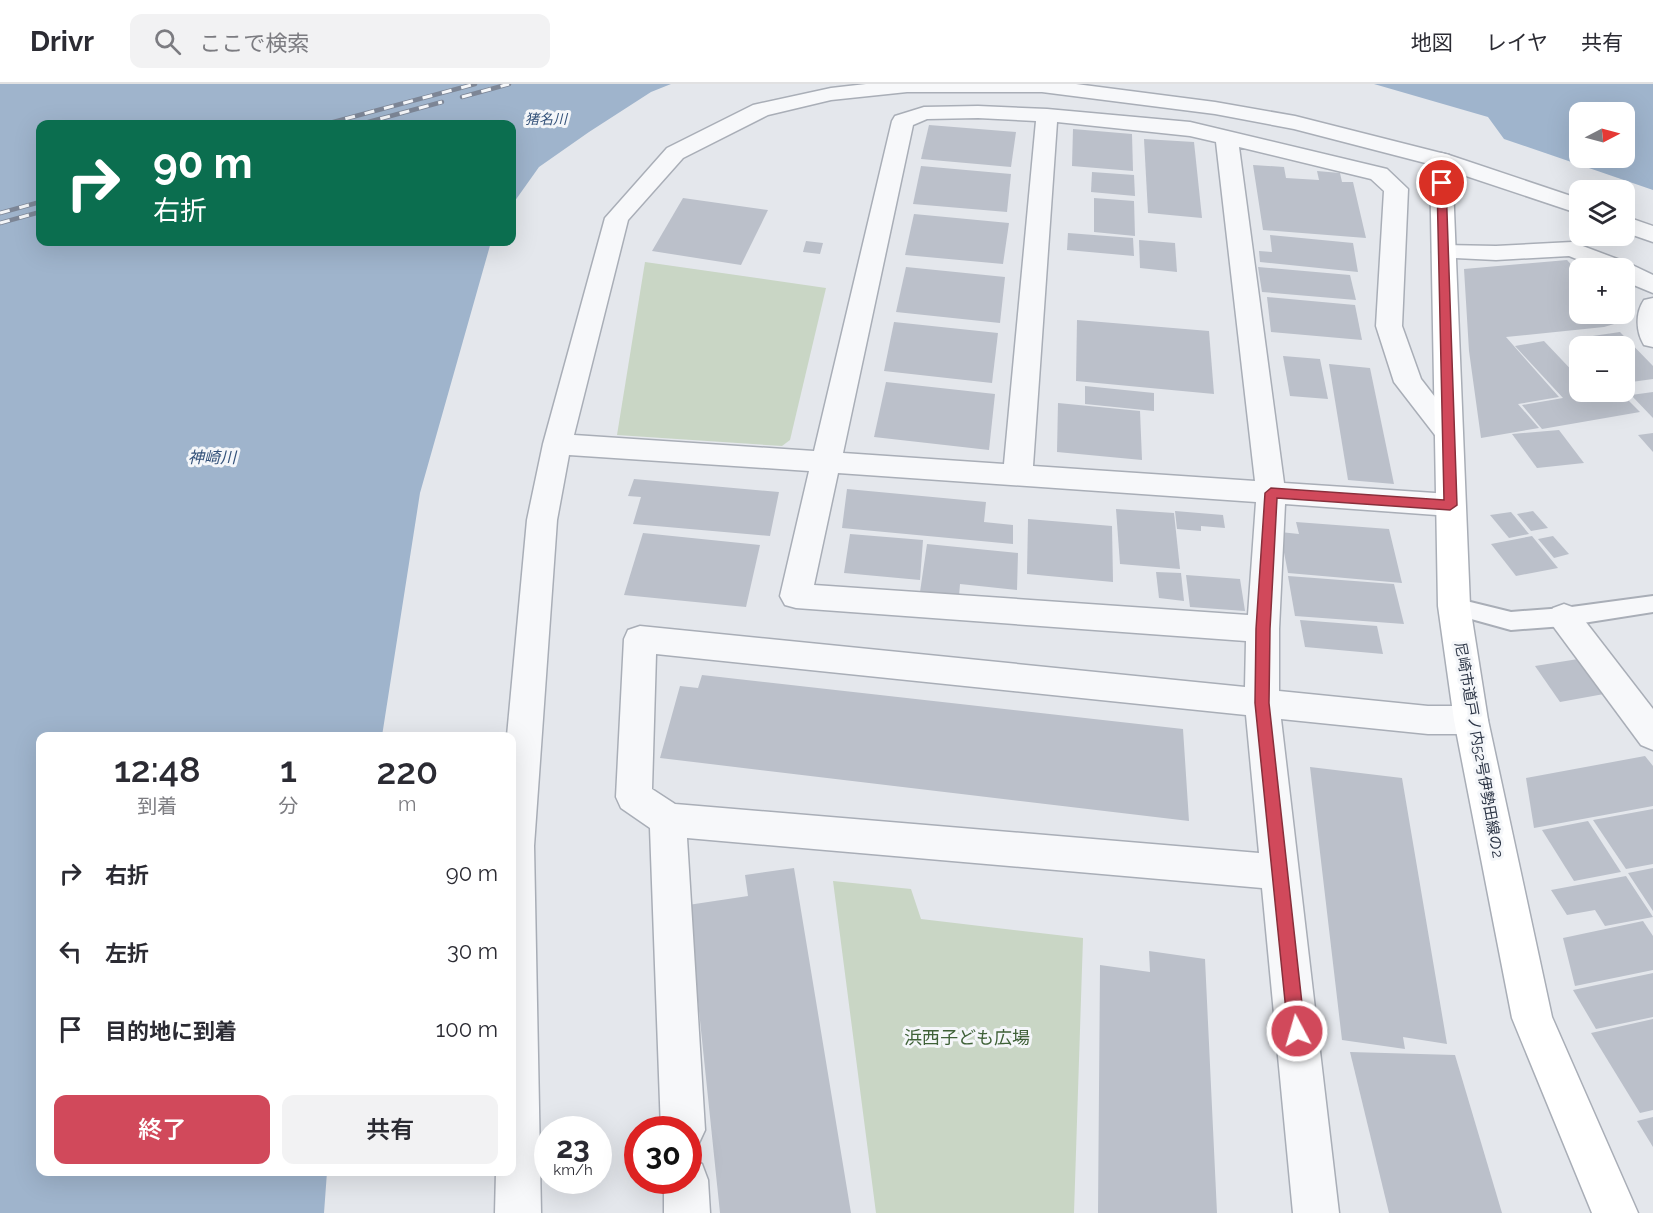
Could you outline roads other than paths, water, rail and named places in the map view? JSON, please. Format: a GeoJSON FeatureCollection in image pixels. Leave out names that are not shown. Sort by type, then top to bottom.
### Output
{"type":"FeatureCollection","features":[{"type":"Feature","properties":{"kind":"street"},"geometry":{"type":"LineString","coordinates":[[516,834],[542,520],[557,444],[617,218],[675,153],[761,110],[831,94],[907,86],[1042,86],[1238,112],[1295,123],[1441,160],[1569,203]]}},
{"type":"Feature","properties":{"kind":"street"},"geometry":{"type":"LineString","coordinates":[[1263,629],[796,596],[903,122],[924,113],[978,112],[1047,115],[1190,129],[1379,174],[1396,189],[1389,326],[1407,382],[1449,432]]}},
{"type":"Feature","properties":{"kind":"street"},"geometry":{"type":"LineString","coordinates":[[1018,476],[1047,115]]}},
{"type":"Feature","properties":{"kind":"street"},"geometry":{"type":"LineString","coordinates":[[1227,138],[1271,493],[1263,629],[1262,703],[1316,1213]]}},
{"type":"Feature","properties":{"kind":"street","name":"尼崎市道戸ノ内52号伊勢田線の2"},"geometry":{"type":"LineString","coordinates":[[1441,160],[1454,606],[1471,720],[1532,1018],[1614,1213]]}},
{"type":"Feature","properties":{"kind":"street"},"geometry":{"type":"LineString","coordinates":[[1635,228],[1653,235]]}},
{"type":"Feature","properties":{"kind":"street"},"geometry":{"type":"LineString","coordinates":[[1444,252],[1572,249],[1594,258]]}},
{"type":"Feature","properties":{"kind":"street"},"geometry":{"type":"LineString","coordinates":[[1635,276],[1653,285]]}},
{"type":"Feature","properties":{"kind":"street"},"geometry":{"type":"LineString","coordinates":[[1653,306],[1650,334],[1653,339]]}},
{"type":"Feature","properties":{"kind":"street"},"geometry":{"type":"LineString","coordinates":[[557,444],[1450,505]]}},
{"type":"Feature","properties":{"kind":"street"},"geometry":{"type":"LineString","coordinates":[[1564,617],[1653,735]]}},
{"type":"Feature","properties":{"kind":"street"},"geometry":{"type":"LineString","coordinates":[[1280,872],[668,820],[634,797],[640,639],[1428,720],[1471,720]]}},
{"type":"Feature","properties":{"kind":"street"},"geometry":{"type":"LineString","coordinates":[[668,820],[682,1116]]}},
{"type":"Feature","properties":{"kind":"street"},"geometry":{"type":"LineString","coordinates":[[516,968],[518,1213]]}},
{"type":"Feature","properties":{"kind":"street"},"geometry":{"type":"LineString","coordinates":[[686,1194],[687,1213]]}},
{"type":"Feature","properties":{"kind":"lane"},"geometry":{"type":"LineString","coordinates":[[1454,606],[1511,621],[1564,617],[1653,604]]}},
{"type":"Feature","properties":{"kind":"water","name":"神崎川"},"geometry":{"type":"Polygon","coordinates":[[[0,84],[671,84],[651,92],[539,167],[516,199],[516,120],[36,120],[36,246],[490,246],[420,493],[383,732],[36,732],[36,1176],[327,1176],[324,1213],[0,1213],[0,84]]]}},
{"type":"Feature","properties":{"kind":"water"},"geometry":{"type":"Polygon","coordinates":[[[1374,84],[1653,84],[1653,190],[1635,184],[1635,180],[1624,180],[1589,168],[1635,168],[1635,102],[1569,102],[1569,161],[1504,139],[1488,117],[1374,84]]]}},
{"type":"Feature","properties":{"kind":"railway"},"geometry":{"type":"LineString","coordinates":[[341,120],[475,84]]}},
{"type":"Feature","properties":{"kind":"railway"},"geometry":{"type":"LineString","coordinates":[[462,97],[509,84]]}},
{"type":"Feature","properties":{"kind":"railway"},"geometry":{"type":"LineString","coordinates":[[376,120],[442,102]]}},
{"type":"Feature","properties":{"kind":"railway"},"geometry":{"type":"LineString","coordinates":[[0,213],[36,203]]}},
{"type":"Feature","properties":{"kind":"railway"},"geometry":{"type":"LineString","coordinates":[[0,223],[36,213]]}},
{"type":"Feature","properties":{"kind":"water label","name":"猪名川"},"geometry":{"type":"Point","coordinates":[546,119]}},
{"type":"Feature","properties":{"kind":"park label","name":"浜西子ども広場"},"geometry":{"type":"Point","coordinates":[967,1038]}}]}
